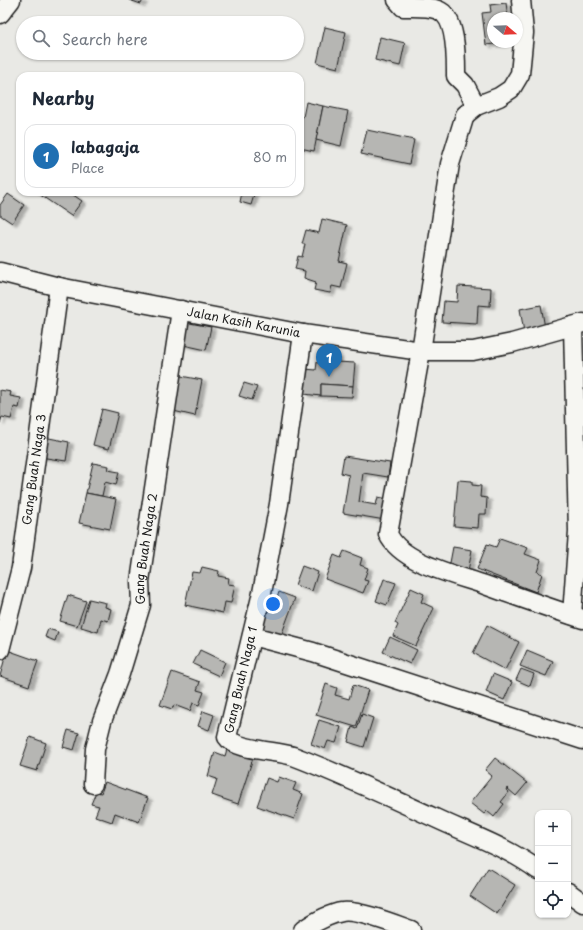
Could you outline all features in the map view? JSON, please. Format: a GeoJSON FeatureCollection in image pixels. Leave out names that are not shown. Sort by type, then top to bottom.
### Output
{"type":"FeatureCollection","features":[{"type":"Feature","properties":{"kind":"street"},"geometry":{"type":"LineString","coordinates":[[0,14],[11,0]]}},
{"type":"Feature","properties":{"kind":"street"},"geometry":{"type":"LineString","coordinates":[[397,0],[403,7],[439,10],[446,16],[450,25],[457,53],[456,76],[464,85],[476,106]]}},
{"type":"Feature","properties":{"kind":"street"},"geometry":{"type":"LineString","coordinates":[[521,0],[524,33],[520,74],[511,89],[499,97],[476,106],[465,115],[450,164],[421,351],[388,534],[392,541],[409,555],[434,568],[577,617],[578,325]]}},
{"type":"Feature","properties":{"kind":"street","name":"Jalan Kasih Karunia"},"geometry":{"type":"LineString","coordinates":[[0,272],[59,286],[303,334],[421,351],[473,351],[578,325]]}},
{"type":"Feature","properties":{"kind":"street","name":"Gang Buah Naga 3"},"geometry":{"type":"LineString","coordinates":[[0,650],[21,568],[59,286]]}},
{"type":"Feature","properties":{"kind":"street","name":"Gang Buah Naga 2"},"geometry":{"type":"LineString","coordinates":[[93,784],[95,748],[102,721],[124,660],[141,605],[140,581],[142,566],[181,310]]}},
{"type":"Feature","properties":{"kind":"street","name":"Gang Buah Naga 1"},"geometry":{"type":"LineString","coordinates":[[303,334],[279,504],[252,636],[227,737],[229,741],[245,747],[291,756],[327,769],[502,849],[535,868]]}},
{"type":"Feature","properties":{"kind":"street"},"geometry":{"type":"LineString","coordinates":[[252,636],[313,652],[583,740]]}},
{"type":"Feature","properties":{"kind":"street"},"geometry":{"type":"LineString","coordinates":[[571,894],[583,903]]}},
{"type":"Feature","properties":{"kind":"street"},"geometry":{"type":"LineString","coordinates":[[303,930],[316,921],[344,911],[380,919],[411,930]]}},
{"type":"Feature","properties":{"kind":"building"},"geometry":{"type":"Polygon","coordinates":[[[129,0],[143,0],[141,4],[129,0]]]}},
{"type":"Feature","properties":{"kind":"building"},"geometry":{"type":"Polygon","coordinates":[[[506,3],[507,12],[491,12],[490,5],[506,3]]]}},
{"type":"Feature","properties":{"kind":"building"},"geometry":{"type":"Polygon","coordinates":[[[487,12],[487,45],[486,45],[482,13],[487,12]]]}},
{"type":"Feature","properties":{"kind":"building"},"geometry":{"type":"Polygon","coordinates":[[[325,27],[346,32],[338,68],[317,63],[325,27]]]}},
{"type":"Feature","properties":{"kind":"building"},"geometry":{"type":"Polygon","coordinates":[[[380,37],[405,43],[400,66],[375,60],[380,37]]]}},
{"type":"Feature","properties":{"kind":"building"},"geometry":{"type":"Polygon","coordinates":[[[306,102],[323,106],[314,151],[304,149],[304,112],[306,102]]]}},
{"type":"Feature","properties":{"kind":"building"},"geometry":{"type":"Polygon","coordinates":[[[323,106],[348,111],[341,146],[316,140],[323,106]]]}},
{"type":"Feature","properties":{"kind":"building"},"geometry":{"type":"Polygon","coordinates":[[[367,130],[414,140],[409,164],[361,154],[367,130]]]}},
{"type":"Feature","properties":{"kind":"building"},"geometry":{"type":"Polygon","coordinates":[[[8,194],[24,205],[12,223],[0,215],[0,205],[8,194]]]}},
{"type":"Feature","properties":{"kind":"building"},"geometry":{"type":"Polygon","coordinates":[[[42,196],[75,196],[82,201],[71,216],[42,196]]]}},
{"type":"Feature","properties":{"kind":"building"},"geometry":{"type":"Polygon","coordinates":[[[241,196],[254,196],[251,205],[240,202],[241,196]]]}},
{"type":"Feature","properties":{"kind":"building"},"geometry":{"type":"Polygon","coordinates":[[[322,219],[347,225],[339,261],[347,263],[341,288],[332,286],[330,293],[314,290],[316,282],[304,278],[305,271],[295,269],[298,256],[302,257],[305,244],[302,244],[306,230],[319,233],[322,219]]]}},
{"type":"Feature","properties":{"kind":"building"},"geometry":{"type":"Polygon","coordinates":[[[458,286],[491,288],[490,306],[478,305],[477,324],[442,322],[444,301],[457,302],[458,286]]]}},
{"type":"Feature","properties":{"kind":"building"},"geometry":{"type":"Polygon","coordinates":[[[541,305],[545,328],[524,332],[520,309],[541,305]]]}},
{"type":"Feature","properties":{"kind":"building"},"geometry":{"type":"Polygon","coordinates":[[[184,322],[211,327],[206,350],[179,344],[184,322]]]}},
{"type":"Feature","properties":{"kind":"building"},"geometry":{"type":"Polygon","coordinates":[[[323,355],[338,356],[337,362],[355,363],[353,386],[321,384],[321,396],[304,394],[305,369],[316,370],[317,362],[323,362],[323,355]]]}},
{"type":"Feature","properties":{"kind":"building"},"geometry":{"type":"Polygon","coordinates":[[[176,375],[202,380],[195,416],[169,410],[176,375]]]}},
{"type":"Feature","properties":{"kind":"building"},"geometry":{"type":"Polygon","coordinates":[[[244,383],[257,387],[252,400],[239,396],[244,383]]]}},
{"type":"Feature","properties":{"kind":"building"},"geometry":{"type":"Polygon","coordinates":[[[321,384],[353,386],[352,397],[321,396],[321,384]]]}},
{"type":"Feature","properties":{"kind":"building"},"geometry":{"type":"Polygon","coordinates":[[[0,390],[11,392],[10,396],[21,398],[19,408],[14,407],[11,419],[2,417],[0,423],[0,390]]]}},
{"type":"Feature","properties":{"kind":"building"},"geometry":{"type":"Polygon","coordinates":[[[102,409],[118,413],[109,449],[93,445],[102,409]]]}},
{"type":"Feature","properties":{"kind":"building"},"geometry":{"type":"Polygon","coordinates":[[[44,437],[69,442],[66,461],[40,457],[44,437]]]}},
{"type":"Feature","properties":{"kind":"building"},"geometry":{"type":"Polygon","coordinates":[[[344,456],[390,463],[388,477],[363,473],[359,502],[376,505],[378,497],[388,499],[385,520],[343,513],[349,475],[341,473],[344,456]]]}},
{"type":"Feature","properties":{"kind":"building"},"geometry":{"type":"Polygon","coordinates":[[[93,463],[109,466],[108,470],[119,472],[116,485],[105,482],[102,496],[86,493],[93,463]]]}},
{"type":"Feature","properties":{"kind":"building"},"geometry":{"type":"Polygon","coordinates":[[[458,480],[472,481],[472,485],[481,486],[480,497],[487,498],[486,514],[479,514],[478,528],[454,526],[458,480]]]}},
{"type":"Feature","properties":{"kind":"building"},"geometry":{"type":"Polygon","coordinates":[[[86,493],[116,499],[110,529],[79,523],[86,493]]]}},
{"type":"Feature","properties":{"kind":"building"},"geometry":{"type":"Polygon","coordinates":[[[500,538],[528,548],[525,554],[541,560],[537,572],[542,574],[536,592],[477,569],[487,544],[496,547],[500,538]]]}},
{"type":"Feature","properties":{"kind":"building"},"geometry":{"type":"Polygon","coordinates":[[[453,547],[472,550],[468,571],[449,568],[453,547]]]}},
{"type":"Feature","properties":{"kind":"building"},"geometry":{"type":"Polygon","coordinates":[[[344,551],[362,558],[360,565],[368,568],[364,580],[368,581],[363,593],[325,579],[334,555],[341,558],[344,551]]]}},
{"type":"Feature","properties":{"kind":"building"},"geometry":{"type":"Polygon","coordinates":[[[302,566],[318,572],[312,591],[295,585],[302,566]]]}},
{"type":"Feature","properties":{"kind":"building"},"geometry":{"type":"Polygon","coordinates":[[[202,567],[219,571],[218,576],[229,578],[228,584],[235,585],[231,603],[225,602],[223,613],[185,605],[192,572],[200,573],[202,567]]]}},
{"type":"Feature","properties":{"kind":"building"},"geometry":{"type":"Polygon","coordinates":[[[384,579],[396,583],[387,605],[376,601],[384,579]]]}},
{"type":"Feature","properties":{"kind":"building"},"geometry":{"type":"Polygon","coordinates":[[[411,588],[424,594],[421,602],[434,608],[416,646],[393,636],[398,625],[395,623],[411,588]]]}},
{"type":"Feature","properties":{"kind":"building"},"geometry":{"type":"Polygon","coordinates":[[[279,592],[295,598],[281,636],[260,628],[265,605],[269,606],[273,596],[277,598],[279,592]]]}},
{"type":"Feature","properties":{"kind":"building"},"geometry":{"type":"Polygon","coordinates":[[[68,595],[86,601],[77,626],[60,621],[68,595]]]}},
{"type":"Feature","properties":{"kind":"building"},"geometry":{"type":"Polygon","coordinates":[[[89,599],[106,603],[105,607],[111,609],[108,621],[101,619],[98,632],[81,627],[89,599]]]}},
{"type":"Feature","properties":{"kind":"building"},"geometry":{"type":"Polygon","coordinates":[[[487,625],[519,642],[505,670],[473,653],[487,625]]]}},
{"type":"Feature","properties":{"kind":"building"},"geometry":{"type":"Polygon","coordinates":[[[48,629],[58,632],[55,641],[45,637],[48,629]]]}},
{"type":"Feature","properties":{"kind":"building"},"geometry":{"type":"Polygon","coordinates":[[[390,637],[417,650],[410,664],[383,652],[390,637]]]}},
{"type":"Feature","properties":{"kind":"building"},"geometry":{"type":"Polygon","coordinates":[[[7,650],[38,661],[29,686],[0,676],[7,650]]]}},
{"type":"Feature","properties":{"kind":"building"},"geometry":{"type":"Polygon","coordinates":[[[200,650],[225,662],[219,676],[193,664],[200,650]]]}},
{"type":"Feature","properties":{"kind":"building"},"geometry":{"type":"Polygon","coordinates":[[[527,650],[553,661],[546,676],[520,666],[527,650]]]}},
{"type":"Feature","properties":{"kind":"building"},"geometry":{"type":"Polygon","coordinates":[[[521,669],[534,674],[530,686],[516,680],[521,669]]]}},
{"type":"Feature","properties":{"kind":"building"},"geometry":{"type":"Polygon","coordinates":[[[172,672],[200,682],[197,690],[204,692],[199,705],[193,703],[190,711],[174,705],[172,709],[160,705],[172,672]]]}},
{"type":"Feature","properties":{"kind":"building"},"geometry":{"type":"Polygon","coordinates":[[[493,674],[512,682],[504,700],[486,692],[493,674]]]}},
{"type":"Feature","properties":{"kind":"building"},"geometry":{"type":"Polygon","coordinates":[[[326,684],[337,688],[335,695],[349,699],[353,685],[368,690],[356,727],[316,715],[326,684]]]}},
{"type":"Feature","properties":{"kind":"building"},"geometry":{"type":"Polygon","coordinates":[[[203,711],[214,715],[209,730],[198,726],[203,711]]]}},
{"type":"Feature","properties":{"kind":"building"},"geometry":{"type":"Polygon","coordinates":[[[362,714],[373,718],[364,747],[348,742],[352,727],[357,729],[362,714]]]}},
{"type":"Feature","properties":{"kind":"building"},"geometry":{"type":"Polygon","coordinates":[[[319,720],[341,727],[336,743],[328,741],[325,749],[311,744],[319,720]]]}},
{"type":"Feature","properties":{"kind":"building"},"geometry":{"type":"Polygon","coordinates":[[[68,730],[79,733],[74,750],[63,747],[68,730]]]}},
{"type":"Feature","properties":{"kind":"building"},"geometry":{"type":"Polygon","coordinates":[[[30,737],[46,743],[37,771],[20,766],[30,737]]]}},
{"type":"Feature","properties":{"kind":"building"},"geometry":{"type":"Polygon","coordinates":[[[227,749],[253,758],[238,804],[212,795],[217,779],[208,776],[215,752],[225,756],[227,749]]]}},
{"type":"Feature","properties":{"kind":"building"},"geometry":{"type":"Polygon","coordinates":[[[495,758],[527,783],[516,796],[507,788],[506,790],[509,792],[501,802],[504,804],[494,817],[487,811],[484,814],[470,803],[492,776],[485,770],[495,758]]]}},
{"type":"Feature","properties":{"kind":"building"},"geometry":{"type":"Polygon","coordinates":[[[279,777],[296,783],[293,790],[303,794],[294,819],[257,806],[267,778],[277,782],[279,777]]]}},
{"type":"Feature","properties":{"kind":"building"},"geometry":{"type":"Polygon","coordinates":[[[105,782],[148,798],[139,822],[115,813],[112,822],[95,816],[99,806],[91,804],[96,792],[101,793],[105,782]]]}},
{"type":"Feature","properties":{"kind":"building"},"geometry":{"type":"Polygon","coordinates":[[[488,868],[515,885],[497,914],[470,896],[488,868]]]}},
{"type":"Feature","properties":{"kind":"place","name":"labagaja"},"geometry":{"type":"Point","coordinates":[329,377]}}]}
